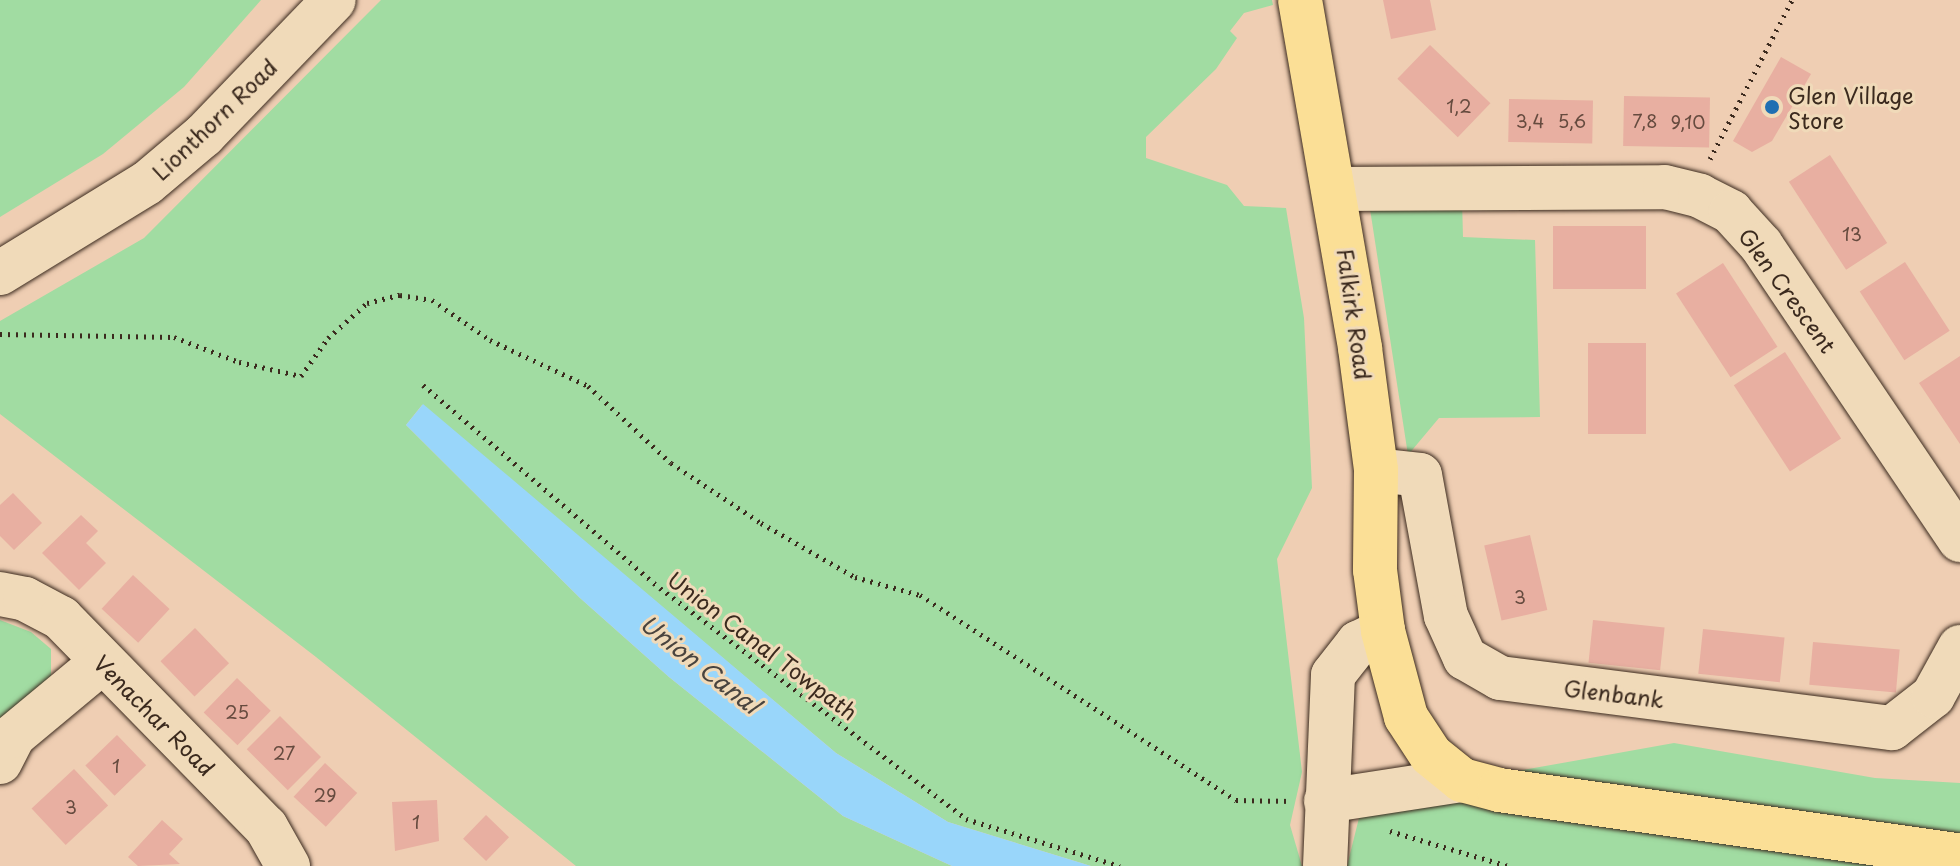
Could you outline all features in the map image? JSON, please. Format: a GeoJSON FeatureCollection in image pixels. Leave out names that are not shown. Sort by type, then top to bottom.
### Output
{"type":"FeatureCollection","features":[{"type":"Feature","properties":{"kind":"main road","name":"Falkirk Road"},"geometry":{"type":"LineString","coordinates":[[1300,0],[1336,189],[1376,470],[1375,570],[1383,631],[1406,717],[1431,755],[1462,780]]}},
{"type":"Feature","properties":{"kind":"main road"},"geometry":{"type":"LineString","coordinates":[[1462,780],[1499,790],[1960,856]]}},
{"type":"Feature","properties":{"kind":"street","name":"Lionthorn Road"},"geometry":{"type":"LineString","coordinates":[[0,273],[147,183],[204,135],[334,0]]}},
{"type":"Feature","properties":{"kind":"street","name":"Glen Crescent"},"geometry":{"type":"LineString","coordinates":[[1336,189],[1665,187],[1700,196],[1731,212],[1761,245],[1960,540]]}},
{"type":"Feature","properties":{"kind":"street","name":"Glenbank"},"geometry":{"type":"LineString","coordinates":[[1376,470],[1420,475],[1446,616],[1465,658],[1500,678],[1892,728],[1933,696],[1960,647]]}},
{"type":"Feature","properties":{"kind":"street","name":"Venachar Road"},"geometry":{"type":"LineString","coordinates":[[0,594],[25,599],[61,618],[266,827],[288,866]]}},
{"type":"Feature","properties":{"kind":"street"},"geometry":{"type":"LineString","coordinates":[[1326,865],[1333,675],[1358,643],[1383,631]]}},
{"type":"Feature","properties":{"kind":"street"},"geometry":{"type":"LineString","coordinates":[[0,762],[13,736],[102,662]]}},
{"type":"Feature","properties":{"kind":"street"},"geometry":{"type":"LineString","coordinates":[[1326,801],[1462,780]]}},
{"type":"Feature","properties":{"kind":"path"},"geometry":{"type":"LineString","coordinates":[[1700,196],[1705,168],[1792,0]]}},
{"type":"Feature","properties":{"kind":"path"},"geometry":{"type":"LineString","coordinates":[[0,334],[174,337],[239,362],[301,376],[328,338],[367,303],[400,295],[432,300],[490,340],[588,386],[671,463],[761,523],[855,577],[920,595],[1236,800],[1326,801]]}},
{"type":"Feature","properties":{"kind":"path","name":"Union Canal Towpath"},"geometry":{"type":"LineString","coordinates":[[423,385],[660,588],[966,819],[1120,866]]}},
{"type":"Feature","properties":{"kind":"path"},"geometry":{"type":"LineString","coordinates":[[1378,827],[1508,866]]}},
{"type":"Feature","properties":{"kind":"green space"},"geometry":{"type":"Polygon","coordinates":[[[0,0],[261,0],[184,87],[103,154],[0,217],[0,0]]]}},
{"type":"Feature","properties":{"kind":"green space"},"geometry":{"type":"Polygon","coordinates":[[[381,0],[1272,0],[1273,5],[1244,13],[1230,31],[1237,38],[1216,69],[1146,137],[1146,158],[1227,185],[1244,206],[1286,208],[1304,318],[1312,488],[1277,559],[1302,772],[1290,825],[1302,866],[1091,866],[948,822],[836,753],[422,405],[406,425],[580,598],[669,677],[843,816],[952,866],[576,866],[316,657],[0,414],[0,321],[144,238],[381,0]]]}},
{"type":"Feature","properties":{"kind":"green space"},"geometry":{"type":"Polygon","coordinates":[[[1462,199],[1463,237],[1535,240],[1540,417],[1439,418],[1408,455],[1370,209],[1462,199]]]}},
{"type":"Feature","properties":{"kind":"green space"},"geometry":{"type":"Polygon","coordinates":[[[0,620],[31,632],[51,649],[51,678],[0,721],[0,620]]]}},
{"type":"Feature","properties":{"kind":"green space"},"geometry":{"type":"Polygon","coordinates":[[[1674,743],[1875,778],[1960,783],[1960,838],[1512,772],[1674,743]]]}},
{"type":"Feature","properties":{"kind":"green space"},"geometry":{"type":"Polygon","coordinates":[[[1453,801],[1899,866],[1347,866],[1360,814],[1453,801]]]}},
{"type":"Feature","properties":{"kind":"water","name":"Union Canal"},"geometry":{"type":"Polygon","coordinates":[[[423,404],[836,753],[948,822],[1091,866],[952,866],[843,816],[669,677],[580,598],[406,425],[423,404]]]}},
{"type":"Feature","properties":{"kind":"building"},"geometry":{"type":"Polygon","coordinates":[[[1383,0],[1430,0],[1436,30],[1391,39],[1383,0]]]}},
{"type":"Feature","properties":{"kind":"building"},"geometry":{"type":"Polygon","coordinates":[[[1430,45],[1490,103],[1458,137],[1397,79],[1430,45]]]}},
{"type":"Feature","properties":{"kind":"building","name":"Glen Village Store"},"geometry":{"type":"Polygon","coordinates":[[[1781,57],[1811,74],[1772,141],[1752,152],[1733,141],[1781,57]]]}},
{"type":"Feature","properties":{"kind":"building"},"geometry":{"type":"Polygon","coordinates":[[[1624,96],[1710,98],[1709,147],[1623,146],[1624,96]]]}},
{"type":"Feature","properties":{"kind":"building"},"geometry":{"type":"Polygon","coordinates":[[[1509,99],[1593,100],[1592,143],[1508,142],[1509,99]]]}},
{"type":"Feature","properties":{"kind":"building"},"geometry":{"type":"Polygon","coordinates":[[[1830,155],[1887,243],[1846,270],[1789,182],[1830,155]]]}},
{"type":"Feature","properties":{"kind":"building"},"geometry":{"type":"Polygon","coordinates":[[[1553,226],[1646,226],[1646,289],[1553,289],[1553,226]]]}},
{"type":"Feature","properties":{"kind":"building"},"geometry":{"type":"Polygon","coordinates":[[[1905,262],[1950,331],[1904,360],[1860,291],[1905,262]]]}},
{"type":"Feature","properties":{"kind":"building"},"geometry":{"type":"Polygon","coordinates":[[[1723,263],[1777,347],[1730,377],[1676,293],[1723,263]]]}},
{"type":"Feature","properties":{"kind":"building"},"geometry":{"type":"Polygon","coordinates":[[[1588,343],[1646,343],[1646,434],[1588,434],[1588,343]]]}},
{"type":"Feature","properties":{"kind":"building"},"geometry":{"type":"Polygon","coordinates":[[[1785,352],[1841,438],[1790,472],[1734,385],[1785,352]]]}},
{"type":"Feature","properties":{"kind":"building"},"geometry":{"type":"Polygon","coordinates":[[[1960,356],[1960,444],[1919,383],[1960,356]]]}},
{"type":"Feature","properties":{"kind":"building"},"geometry":{"type":"Polygon","coordinates":[[[13,493],[42,523],[14,550],[0,536],[0,505],[13,493]]]}},
{"type":"Feature","properties":{"kind":"building"},"geometry":{"type":"Polygon","coordinates":[[[81,515],[98,531],[86,543],[106,563],[79,590],[42,553],[81,515]]]}},
{"type":"Feature","properties":{"kind":"building"},"geometry":{"type":"Polygon","coordinates":[[[1530,535],[1547,610],[1502,621],[1484,546],[1530,535]]]}},
{"type":"Feature","properties":{"kind":"building"},"geometry":{"type":"Polygon","coordinates":[[[133,575],[170,609],[138,643],[102,609],[133,575]]]}},
{"type":"Feature","properties":{"kind":"building"},"geometry":{"type":"Polygon","coordinates":[[[1593,620],[1665,628],[1660,670],[1589,663],[1593,620]]]}},
{"type":"Feature","properties":{"kind":"building"},"geometry":{"type":"Polygon","coordinates":[[[195,628],[229,663],[195,697],[160,661],[195,628]]]}},
{"type":"Feature","properties":{"kind":"building"},"geometry":{"type":"Polygon","coordinates":[[[1703,629],[1785,638],[1780,682],[1698,674],[1703,629]]]}},
{"type":"Feature","properties":{"kind":"building"},"geometry":{"type":"Polygon","coordinates":[[[1813,642],[1900,650],[1896,692],[1809,685],[1813,642]]]}},
{"type":"Feature","properties":{"kind":"building"},"geometry":{"type":"Polygon","coordinates":[[[237,678],[271,711],[237,745],[204,713],[237,678]]]}},
{"type":"Feature","properties":{"kind":"building"},"geometry":{"type":"Polygon","coordinates":[[[280,716],[321,757],[288,790],[247,749],[280,716]]]}},
{"type":"Feature","properties":{"kind":"building"},"geometry":{"type":"Polygon","coordinates":[[[117,735],[146,765],[115,796],[85,766],[117,735]]]}},
{"type":"Feature","properties":{"kind":"building"},"geometry":{"type":"Polygon","coordinates":[[[325,763],[357,793],[326,827],[294,797],[325,763]]]}},
{"type":"Feature","properties":{"kind":"building"},"geometry":{"type":"Polygon","coordinates":[[[74,769],[108,806],[66,845],[32,809],[74,769]]]}},
{"type":"Feature","properties":{"kind":"building"},"geometry":{"type":"Polygon","coordinates":[[[437,800],[439,841],[395,851],[392,802],[437,800]]]}},
{"type":"Feature","properties":{"kind":"building"},"geometry":{"type":"Polygon","coordinates":[[[486,815],[509,837],[486,861],[463,839],[486,815]]]}},
{"type":"Feature","properties":{"kind":"building"},"geometry":{"type":"Polygon","coordinates":[[[162,820],[183,839],[169,854],[180,864],[138,866],[128,857],[162,820]]]}},
{"type":"Feature","properties":{"kind":"place","name":"Glen Village Store"},"geometry":{"type":"Point","coordinates":[1772,107]}}]}
